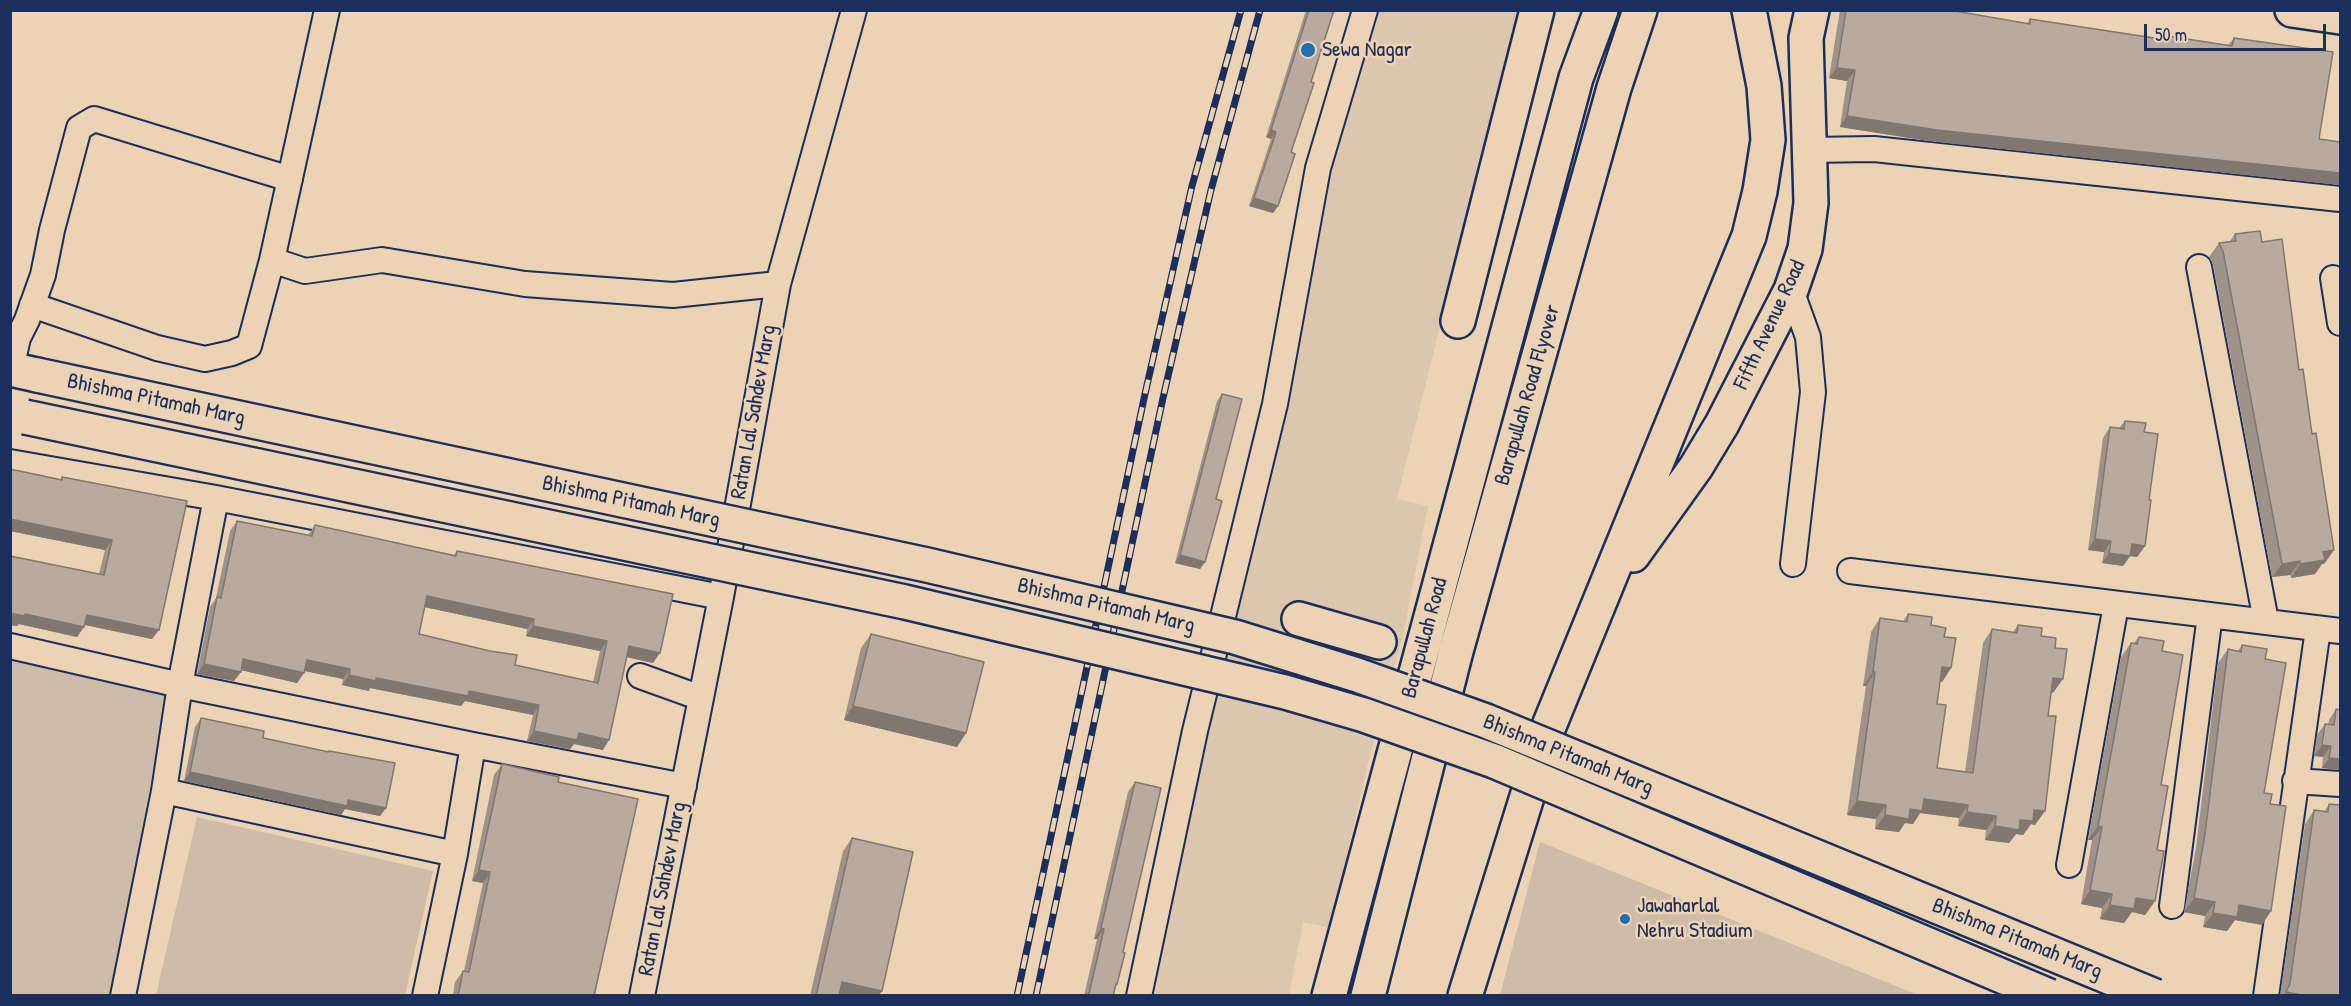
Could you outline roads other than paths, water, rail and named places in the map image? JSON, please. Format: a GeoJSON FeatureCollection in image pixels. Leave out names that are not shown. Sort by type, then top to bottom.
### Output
{"type":"FeatureCollection","features":[{"type":"Feature","properties":{"kind":"main road"},"geometry":{"type":"LineString","coordinates":[[1458,321],[1537,10]]}},
{"type":"Feature","properties":{"kind":"main road","name":"Barapullah Road Flyover"},"geometry":{"type":"LineString","coordinates":[[1521,281],[1576,78],[1601,10]]}},
{"type":"Feature","properties":{"kind":"main road","name":"Barapullah Road Flyover"},"geometry":{"type":"LineString","coordinates":[[1368,996],[1456,651],[1614,88],[1640,10]]}},
{"type":"Feature","properties":{"kind":"main road"},"geometry":{"type":"LineString","coordinates":[[1466,996],[1549,726],[1749,236],[1760,191],[1768,140],[1764,86],[1749,10]]}},
{"type":"Feature","properties":{"kind":"main road","name":"Fifth Avenue Road"},"geometry":{"type":"LineString","coordinates":[[1602,599],[1701,459],[1722,424],[1791,290],[1805,249],[1811,203],[1806,39],[1812,10]]}},
{"type":"Feature","properties":{"kind":"main road"},"geometry":{"type":"LineString","coordinates":[[2292,10],[2340,17]]}},
{"type":"Feature","properties":{"kind":"main road"},"geometry":{"type":"LineString","coordinates":[[1499,163],[1549,178]]}},
{"type":"Feature","properties":{"kind":"main road"},"geometry":{"type":"LineString","coordinates":[[1473,267],[1521,281]]}},
{"type":"Feature","properties":{"kind":"main road","name":"Barapullah Road"},"geometry":{"type":"LineString","coordinates":[[1329,996],[1521,281]]}},
{"type":"Feature","properties":{"kind":"main road","name":"Bhishma Pitamah Marg"},"geometry":{"type":"LineString","coordinates":[[20,371],[927,565],[1235,637],[1357,675],[1486,722],[2155,996]]}},
{"type":"Feature","properties":{"kind":"main road","name":"Bhishma Pitamah Marg"},"geometry":{"type":"LineString","coordinates":[[18,415],[904,602],[1296,695],[1364,715],[1494,761],[2049,996]]}},
{"type":"Feature","properties":{"kind":"main road"},"geometry":{"type":"LineString","coordinates":[[1299,619],[1379,642]]}},
{"type":"Feature","properties":{"kind":"street"},"geometry":{"type":"LineString","coordinates":[[32,306],[157,348],[205,359],[232,353],[249,346],[272,260],[327,10]]}},
{"type":"Feature","properties":{"kind":"street","name":"Ratan Lal Sahdev Marg"},"geometry":{"type":"LineString","coordinates":[[642,996],[721,597],[778,284],[854,10]]}},
{"type":"Feature","properties":{"kind":"street"},"geometry":{"type":"LineString","coordinates":[[1139,996],[1196,731],[1275,404],[1318,168],[1365,10]]}},
{"type":"Feature","properties":{"kind":"street"},"geometry":{"type":"LineString","coordinates":[[20,371],[18,338],[43,275],[52,230],[79,128],[93,119],[290,179]]}},
{"type":"Feature","properties":{"kind":"street"},"geometry":{"type":"LineString","coordinates":[[1808,150],[1874,149],[2340,199]]}},
{"type":"Feature","properties":{"kind":"street"},"geometry":{"type":"LineString","coordinates":[[272,260],[305,271],[382,260],[525,284],[673,295],[778,284]]}},
{"type":"Feature","properties":{"kind":"street"},"geometry":{"type":"LineString","coordinates":[[2199,267],[2266,621]]}},
{"type":"Feature","properties":{"kind":"street"},"geometry":{"type":"LineString","coordinates":[[2333,278],[2340,323]]}},
{"type":"Feature","properties":{"kind":"street"},"geometry":{"type":"LineString","coordinates":[[1791,290],[1808,337],[1813,392],[1793,564]]}},
{"type":"Feature","properties":{"kind":"street"},"geometry":{"type":"LineString","coordinates":[[10,462],[216,498],[721,597]]}},
{"type":"Feature","properties":{"kind":"street"},"geometry":{"type":"LineString","coordinates":[[123,996],[164,791],[180,685],[216,498]]}},
{"type":"Feature","properties":{"kind":"street"},"geometry":{"type":"LineString","coordinates":[[1850,571],[2329,630],[2295,780],[2266,996]]}},
{"type":"Feature","properties":{"kind":"street"},"geometry":{"type":"LineString","coordinates":[[2069,865],[2116,605]]}},
{"type":"Feature","properties":{"kind":"street"},"geometry":{"type":"LineString","coordinates":[[2172,906],[2210,615]]}},
{"type":"Feature","properties":{"kind":"street"},"geometry":{"type":"LineString","coordinates":[[10,646],[180,685],[473,746],[684,786]]}},
{"type":"Feature","properties":{"kind":"street"},"geometry":{"type":"LineString","coordinates":[[640,676],[701,698]]}},
{"type":"Feature","properties":{"kind":"street"},"geometry":{"type":"LineString","coordinates":[[424,996],[455,854],[473,746]]}},
{"type":"Feature","properties":{"kind":"street"},"geometry":{"type":"LineString","coordinates":[[2295,780],[2340,784]]}},
{"type":"Feature","properties":{"kind":"street"},"geometry":{"type":"LineString","coordinates":[[164,791],[455,854]]}},
{"type":"Feature","properties":{"kind":"railway"},"geometry":{"type":"LineString","coordinates":[[1017,996],[1145,394],[1192,186],[1241,10]]}},
{"type":"Feature","properties":{"kind":"railway"},"geometry":{"type":"LineString","coordinates":[[1036,996],[1163,398],[1211,190],[1260,10]]}},
{"type":"Feature","properties":{"kind":"place","name":"Sewa Nagar"},"geometry":{"type":"Point","coordinates":[1308,50]}},
{"type":"Feature","properties":{"kind":"place","name":"Jawaharlal Nehru Stadium"},"geometry":{"type":"Point","coordinates":[1625,919]}}]}
